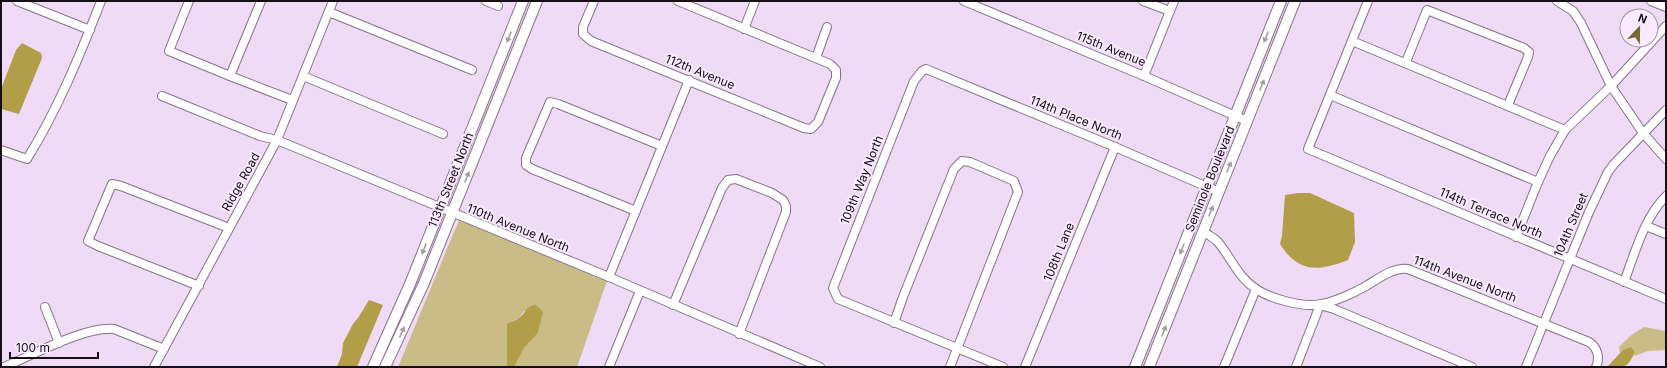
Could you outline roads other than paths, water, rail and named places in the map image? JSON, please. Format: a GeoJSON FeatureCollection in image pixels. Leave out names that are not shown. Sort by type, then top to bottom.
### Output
{"type":"FeatureCollection","features":[{"type":"Feature","properties":{"kind":"main road","name":"113th Street North"},"geometry":{"type":"LineString","coordinates":[[373,367],[410,284],[523,1]]}},
{"type":"Feature","properties":{"kind":"main road","name":"113th Street North"},"geometry":{"type":"LineString","coordinates":[[385,367],[424,283],[537,1]]}},
{"type":"Feature","properties":{"kind":"main road","name":"Seminole Boulevard"},"geometry":{"type":"LineString","coordinates":[[1149,367],[1295,1]]}},
{"type":"Feature","properties":{"kind":"main road","name":"Seminole Boulevard"},"geometry":{"type":"LineString","coordinates":[[1135,367],[1279,4]]}},
{"type":"Feature","properties":{"kind":"main road"},"geometry":{"type":"LineString","coordinates":[[1279,4],[1291,13]]}},
{"type":"Feature","properties":{"kind":"street"},"geometry":{"type":"LineString","coordinates":[[17,1],[90,30]]}},
{"type":"Feature","properties":{"kind":"street"},"geometry":{"type":"LineString","coordinates":[[1,150],[27,159],[54,112],[79,58],[101,1]]}},
{"type":"Feature","properties":{"kind":"street"},"geometry":{"type":"LineString","coordinates":[[189,1],[169,50],[292,100]]}},
{"type":"Feature","properties":{"kind":"street"},"geometry":{"type":"LineString","coordinates":[[230,76],[260,1]]}},
{"type":"Feature","properties":{"kind":"street","name":"Ridge Road"},"geometry":{"type":"LineString","coordinates":[[154,367],[277,140],[333,1]]}},
{"type":"Feature","properties":{"kind":"street"},"geometry":{"type":"LineString","coordinates":[[486,1],[498,6]]}},
{"type":"Feature","properties":{"kind":"street","name":"112th Avenue"},"geometry":{"type":"LineString","coordinates":[[594,1],[583,27],[583,34],[591,41],[804,128],[811,129],[818,122],[836,78],[836,70],[830,64],[816,58]]}},
{"type":"Feature","properties":{"kind":"street"},"geometry":{"type":"LineString","coordinates":[[678,1],[816,58],[827,27]]}},
{"type":"Feature","properties":{"kind":"street"},"geometry":{"type":"LineString","coordinates":[[744,29],[755,1]]}},
{"type":"Feature","properties":{"kind":"street","name":"115th Avenue"},"geometry":{"type":"LineString","coordinates":[[964,1],[1248,121]]}},
{"type":"Feature","properties":{"kind":"street"},"geometry":{"type":"LineString","coordinates":[[1142,1],[1170,11]]}},
{"type":"Feature","properties":{"kind":"street"},"geometry":{"type":"LineString","coordinates":[[1144,76],[1174,1]]}},
{"type":"Feature","properties":{"kind":"street"},"geometry":{"type":"LineString","coordinates":[[1368,1],[1330,95],[1538,182]]}},
{"type":"Feature","properties":{"kind":"street"},"geometry":{"type":"LineString","coordinates":[[1556,1],[1573,11],[1581,23],[1611,86],[1643,133],[1666,159]]}},
{"type":"Feature","properties":{"kind":"street"},"geometry":{"type":"LineString","coordinates":[[1651,1],[1666,8]]}},
{"type":"Feature","properties":{"kind":"street"},"geometry":{"type":"LineString","coordinates":[[1406,62],[1427,10],[1524,48],[1529,52],[1528,58],[1508,105]]}},
{"type":"Feature","properties":{"kind":"street"},"geometry":{"type":"LineString","coordinates":[[328,12],[472,70]]}},
{"type":"Feature","properties":{"kind":"street"},"geometry":{"type":"LineString","coordinates":[[1516,237],[1538,182],[1565,130],[1611,86],[1666,26]]}},
{"type":"Feature","properties":{"kind":"street"},"geometry":{"type":"LineString","coordinates":[[1352,40],[1565,130]]}},
{"type":"Feature","properties":{"kind":"street","name":"114th Place North"},"geometry":{"type":"LineString","coordinates":[[922,71],[926,69],[1115,147],[1219,192]]}},
{"type":"Feature","properties":{"kind":"street","name":"109th Way North"},"geometry":{"type":"LineString","coordinates":[[894,322],[838,300],[833,288],[914,81],[922,71]]}},
{"type":"Feature","properties":{"kind":"street"},"geometry":{"type":"LineString","coordinates":[[303,76],[443,134]]}},
{"type":"Feature","properties":{"kind":"street"},"geometry":{"type":"LineString","coordinates":[[609,277],[689,80]]}},
{"type":"Feature","properties":{"kind":"street","name":"114th Terrace North"},"geometry":{"type":"LineString","coordinates":[[1330,95],[1308,149],[1666,299]]}},
{"type":"Feature","properties":{"kind":"street","name":"110th Avenue North"},"geometry":{"type":"LineString","coordinates":[[162,96],[260,136],[277,140],[452,214],[609,277],[806,364],[820,367]]}},
{"type":"Feature","properties":{"kind":"street"},"geometry":{"type":"LineString","coordinates":[[636,211],[532,169],[526,165],[526,158],[550,102],[662,146]]}},
{"type":"Feature","properties":{"kind":"street","name":"104th Street"},"geometry":{"type":"LineString","coordinates":[[1526,367],[1569,258],[1608,172],[1666,110]]}},
{"type":"Feature","properties":{"kind":"street","name":"108th Lane"},"geometry":{"type":"LineString","coordinates":[[1024,367],[1115,147]]}},
{"type":"Feature","properties":{"kind":"street"},"geometry":{"type":"LineString","coordinates":[[950,367],[957,348],[1018,192],[1014,181],[970,162],[962,161],[954,169],[894,322],[957,348],[1003,367]]}},
{"type":"Feature","properties":{"kind":"street"},"geometry":{"type":"LineString","coordinates":[[673,306],[722,188],[728,180],[736,179],[772,192],[783,200],[786,206],[786,212],[739,334]]}},
{"type":"Feature","properties":{"kind":"street"},"geometry":{"type":"LineString","coordinates":[[199,286],[88,241],[112,184],[121,186],[229,228]]}},
{"type":"Feature","properties":{"kind":"street"},"geometry":{"type":"LineString","coordinates":[[1624,282],[1646,226],[1660,202],[1666,196]]}},
{"type":"Feature","properties":{"kind":"street"},"geometry":{"type":"LineString","coordinates":[[1646,226],[1666,234]]}},
{"type":"Feature","properties":{"kind":"street","name":"114th Avenue North"},"geometry":{"type":"LineString","coordinates":[[1204,231],[1217,241],[1240,275],[1256,289],[1280,300],[1291,303],[1320,305],[1359,290],[1378,279],[1403,268],[1415,271],[1589,342],[1594,345],[1598,355],[1596,367]]}},
{"type":"Feature","properties":{"kind":"street"},"geometry":{"type":"LineString","coordinates":[[1224,367],[1256,289]]}},
{"type":"Feature","properties":{"kind":"street"},"geometry":{"type":"LineString","coordinates":[[609,367],[640,291]]}},
{"type":"Feature","properties":{"kind":"street"},"geometry":{"type":"LineString","coordinates":[[1298,366],[1320,305],[1334,309],[1472,367]]}},
{"type":"Feature","properties":{"kind":"street"},"geometry":{"type":"LineString","coordinates":[[45,307],[59,343]]}},
{"type":"Feature","properties":{"kind":"street"},"geometry":{"type":"LineString","coordinates":[[4,367],[87,331],[106,328],[114,328],[164,349]]}}]}
